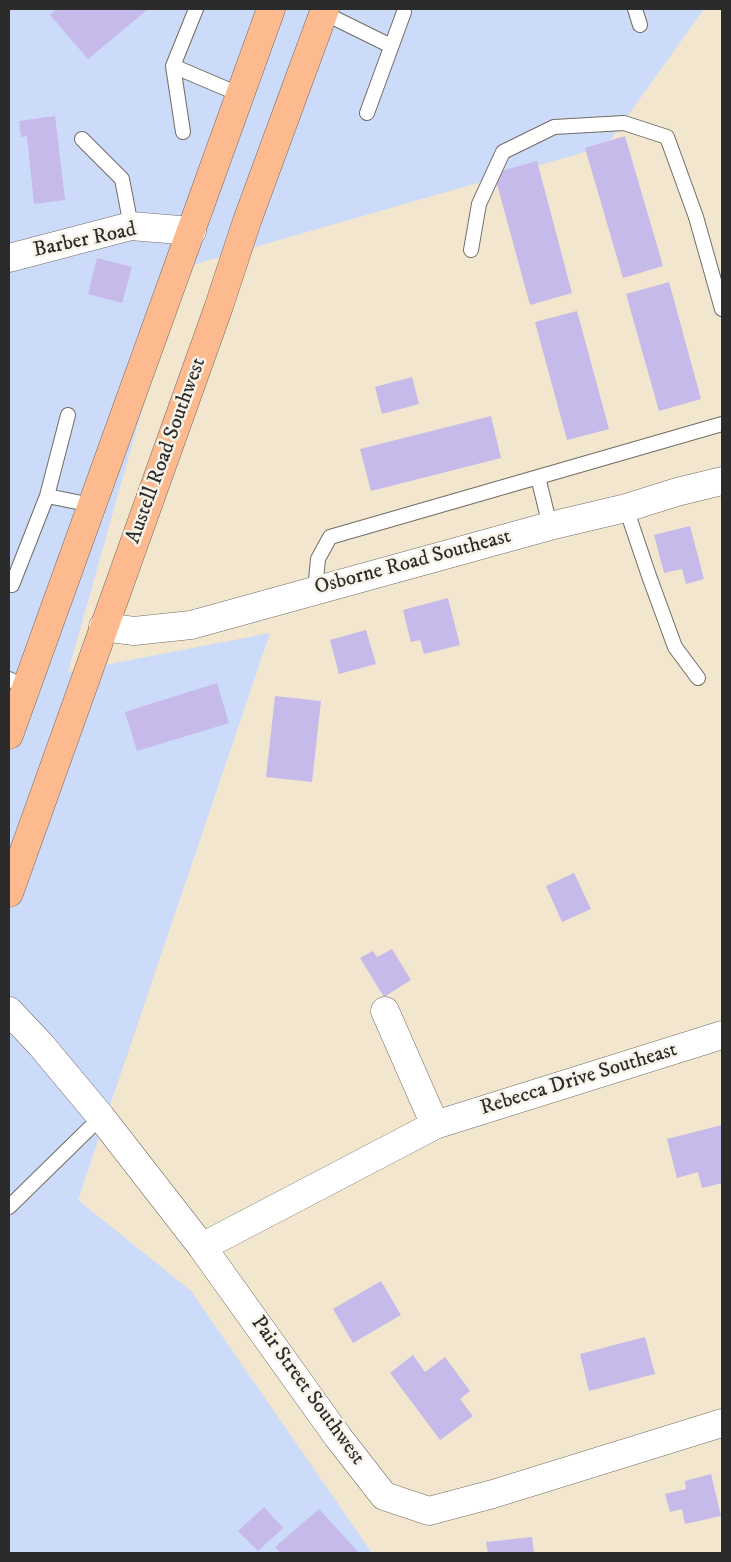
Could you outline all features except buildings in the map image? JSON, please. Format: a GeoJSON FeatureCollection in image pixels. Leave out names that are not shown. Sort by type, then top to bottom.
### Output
{"type":"FeatureCollection","features":[{"type":"Feature","properties":{"kind":"main road"},"geometry":{"type":"LineString","coordinates":[[9,735],[17,683],[92,504],[271,9]]}},
{"type":"Feature","properties":{"kind":"main road","name":"Austell Road Southwest"},"geometry":{"type":"LineString","coordinates":[[9,893],[218,309],[247,221],[322,10]]}},
{"type":"Feature","properties":{"kind":"street","name":"Barber Road"},"geometry":{"type":"LineString","coordinates":[[9,258],[132,226],[192,231]]}},
{"type":"Feature","properties":{"kind":"street","name":"Osborne Road Southeast"},"geometry":{"type":"LineString","coordinates":[[103,627],[134,631],[191,625],[550,526],[626,508],[677,492],[722,481]]}},
{"type":"Feature","properties":{"kind":"street","name":"Pair Street Southwest"},"geometry":{"type":"LineString","coordinates":[[9,1011],[101,1117],[202,1247],[338,1437],[384,1496],[429,1511],[493,1494],[722,1423]]}},
{"type":"Feature","properties":{"kind":"street"},"geometry":{"type":"LineString","coordinates":[[385,1011],[435,1125]]}},
{"type":"Feature","properties":{"kind":"street","name":"Rebecca Drive Southeast"},"geometry":{"type":"LineString","coordinates":[[202,1247],[435,1125],[722,1035]]}},
{"type":"Feature","properties":{"kind":"lane"},"geometry":{"type":"LineString","coordinates":[[183,132],[173,66],[196,9]]}},
{"type":"Feature","properties":{"kind":"lane"},"geometry":{"type":"LineString","coordinates":[[635,9],[640,25]]}},
{"type":"Feature","properties":{"kind":"lane"},"geometry":{"type":"LineString","coordinates":[[322,10],[391,46]]}},
{"type":"Feature","properties":{"kind":"lane"},"geometry":{"type":"LineString","coordinates":[[367,113],[404,12]]}},
{"type":"Feature","properties":{"kind":"lane"},"geometry":{"type":"LineString","coordinates":[[173,66],[241,95]]}},
{"type":"Feature","properties":{"kind":"lane"},"geometry":{"type":"LineString","coordinates":[[471,250],[479,204],[503,152],[554,127],[624,124],[667,137],[696,218],[722,309]]}},
{"type":"Feature","properties":{"kind":"lane"},"geometry":{"type":"LineString","coordinates":[[82,139],[122,180],[132,226]]}},
{"type":"Feature","properties":{"kind":"lane"},"geometry":{"type":"LineString","coordinates":[[12,586],[47,496],[68,415]]}},
{"type":"Feature","properties":{"kind":"lane"},"geometry":{"type":"LineString","coordinates":[[315,590],[318,559],[330,537],[722,424]]}},
{"type":"Feature","properties":{"kind":"lane"},"geometry":{"type":"LineString","coordinates":[[538,477],[550,526]]}},
{"type":"Feature","properties":{"kind":"lane"},"geometry":{"type":"LineString","coordinates":[[47,496],[92,504]]}},
{"type":"Feature","properties":{"kind":"lane"},"geometry":{"type":"LineString","coordinates":[[626,508],[675,647],[698,678]]}},
{"type":"Feature","properties":{"kind":"lane"},"geometry":{"type":"LineString","coordinates":[[9,1207],[101,1117]]}},
{"type":"Feature","properties":{"kind":"shaded area"},"geometry":{"type":"Polygon","coordinates":[[[9,9],[704,9],[606,146],[182,268],[68,672],[270,633],[78,1200],[191,1291],[372,1553],[9,1553],[9,9]]]}}]}
